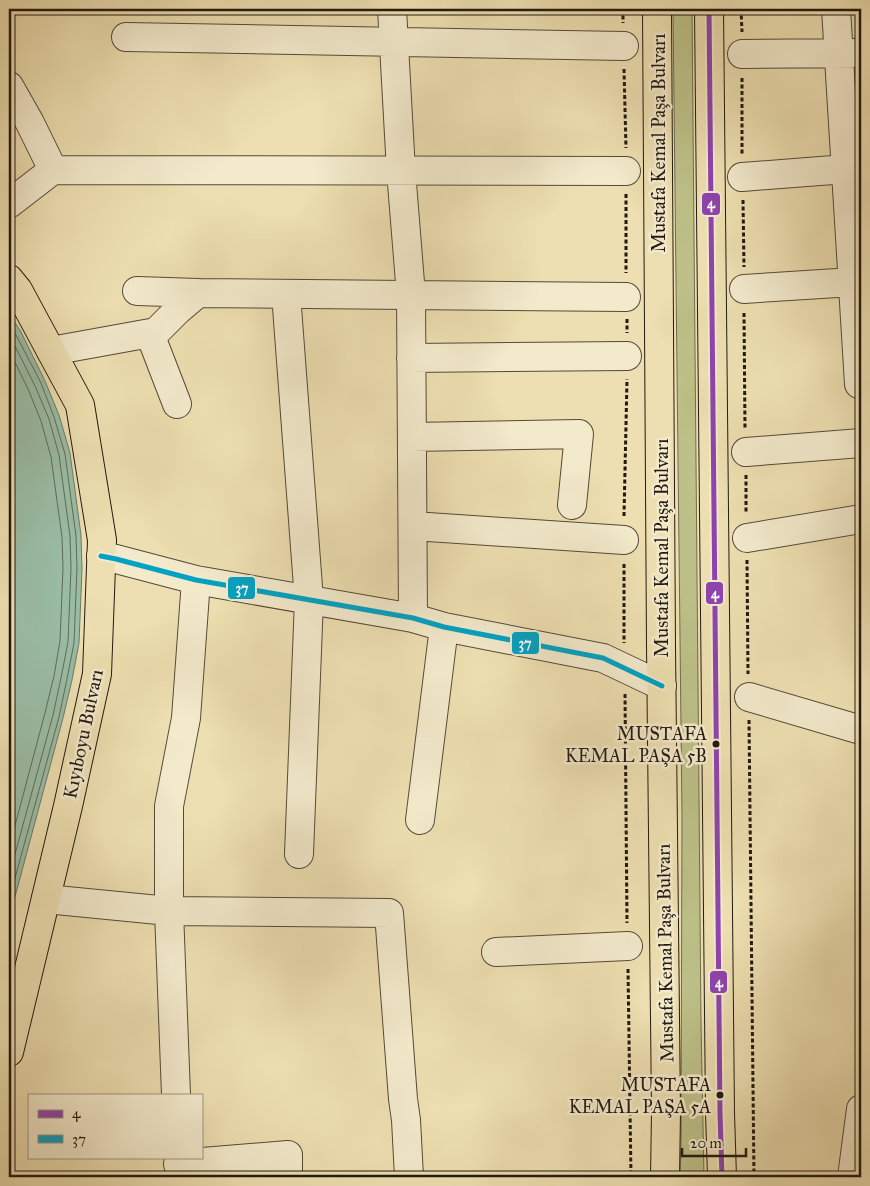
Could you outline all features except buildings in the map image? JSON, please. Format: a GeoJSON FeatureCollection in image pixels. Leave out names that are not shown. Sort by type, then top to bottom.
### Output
{"type":"FeatureCollection","features":[{"type":"Feature","properties":{"kind":"main road","name":"Mustafa Kemal Paşa Bulvarı"},"geometry":{"type":"LineString","coordinates":[[657,9],[665,1177]]}},
{"type":"Feature","properties":{"kind":"main road"},"geometry":{"type":"LineString","coordinates":[[709,9],[722,1177]]}},
{"type":"Feature","properties":{"kind":"main road","name":"Kıyıboyu Bulvarı"},"geometry":{"type":"LineString","coordinates":[[9,279],[18,290],[80,404],[102,540],[97,674],[68,806],[9,1052]]}},
{"type":"Feature","properties":{"kind":"street"},"geometry":{"type":"LineString","coordinates":[[392,9],[410,296],[413,618]]}},
{"type":"Feature","properties":{"kind":"street"},"geometry":{"type":"LineString","coordinates":[[836,9],[850,53],[846,169],[859,384],[861,384]]}},
{"type":"Feature","properties":{"kind":"street"},"geometry":{"type":"LineString","coordinates":[[126,37],[624,46]]}},
{"type":"Feature","properties":{"kind":"street"},"geometry":{"type":"LineString","coordinates":[[742,54],[850,53]]}},
{"type":"Feature","properties":{"kind":"street"},"geometry":{"type":"LineString","coordinates":[[9,86],[30,122],[54,170]]}},
{"type":"Feature","properties":{"kind":"street"},"geometry":{"type":"LineString","coordinates":[[742,177],[846,169]]}},
{"type":"Feature","properties":{"kind":"street"},"geometry":{"type":"LineString","coordinates":[[9,204],[54,170],[626,171]]}},
{"type":"Feature","properties":{"kind":"street"},"geometry":{"type":"LineString","coordinates":[[744,289],[853,282]]}},
{"type":"Feature","properties":{"kind":"street"},"geometry":{"type":"LineString","coordinates":[[137,291],[410,296],[626,297]]}},
{"type":"Feature","properties":{"kind":"street"},"geometry":{"type":"LineString","coordinates":[[51,351],[156,332],[198,293]]}},
{"type":"Feature","properties":{"kind":"street"},"geometry":{"type":"LineString","coordinates":[[286,294],[309,600],[299,854]]}},
{"type":"Feature","properties":{"kind":"street"},"geometry":{"type":"LineString","coordinates":[[150,334],[177,404]]}},
{"type":"Feature","properties":{"kind":"street"},"geometry":{"type":"LineString","coordinates":[[411,358],[627,356]]}},
{"type":"Feature","properties":{"kind":"street"},"geometry":{"type":"LineString","coordinates":[[412,437],[579,434],[572,505]]}},
{"type":"Feature","properties":{"kind":"street"},"geometry":{"type":"LineString","coordinates":[[746,452],[861,444]]}},
{"type":"Feature","properties":{"kind":"street"},"geometry":{"type":"LineString","coordinates":[[747,538],[861,519]]}},
{"type":"Feature","properties":{"kind":"street"},"geometry":{"type":"LineString","coordinates":[[413,526],[624,540]]}},
{"type":"Feature","properties":{"kind":"street"},"geometry":{"type":"LineString","coordinates":[[101,556],[196,580],[413,618],[444,627],[604,658],[662,686]]}},
{"type":"Feature","properties":{"kind":"street"},"geometry":{"type":"LineString","coordinates":[[176,1094],[169,911],[169,806],[186,718],[196,580]]}},
{"type":"Feature","properties":{"kind":"street"},"geometry":{"type":"LineString","coordinates":[[420,820],[444,627]]}},
{"type":"Feature","properties":{"kind":"street"},"geometry":{"type":"LineString","coordinates":[[749,697],[861,730]]}},
{"type":"Feature","properties":{"kind":"street"},"geometry":{"type":"LineString","coordinates":[[46,899],[169,911],[389,913],[409,1177]]}},
{"type":"Feature","properties":{"kind":"street"},"geometry":{"type":"LineString","coordinates":[[496,952],[628,946]]}},
{"type":"Feature","properties":{"kind":"street"},"geometry":{"type":"LineString","coordinates":[[852,1177],[860,1121]]}},
{"type":"Feature","properties":{"kind":"street"},"geometry":{"type":"LineString","coordinates":[[178,1166],[288,1155],[288,1177]]}},
{"type":"Feature","properties":{"kind":"path"},"geometry":{"type":"LineString","coordinates":[[623,9],[627,356],[624,668],[631,1177]]}},
{"type":"Feature","properties":{"kind":"path"},"geometry":{"type":"LineString","coordinates":[[741,9],[754,1177]]}},
{"type":"Feature","properties":{"kind":"shaded area"},"geometry":{"type":"Polygon","coordinates":[[[673,9],[692,9],[704,1177],[680,1177],[682,817],[673,9]]]}},
{"type":"Feature","properties":{"kind":"water"},"geometry":{"type":"Polygon","coordinates":[[[9,313],[21,332],[45,381],[59,415],[70,453],[81,535],[82,569],[79,643],[72,680],[9,919],[9,313]]]}},
{"type":"Feature","properties":{"kind":"transit line","name":"4"},"geometry":{"type":"LineString","coordinates":[[709,9],[722,1177]]}},
{"type":"Feature","properties":{"kind":"transit line","name":"37"},"geometry":{"type":"LineString","coordinates":[[101,556],[196,580],[413,618],[444,627],[603,658],[662,686]]}},
{"type":"Feature","properties":{"kind":"place","name":"MUSTAFA KEMAL PAŞA 5B"},"geometry":{"type":"Point","coordinates":[716,744]}},
{"type":"Feature","properties":{"kind":"place","name":"MUSTAFA KEMAL PAŞA 5A"},"geometry":{"type":"Point","coordinates":[720,1095]}}]}
